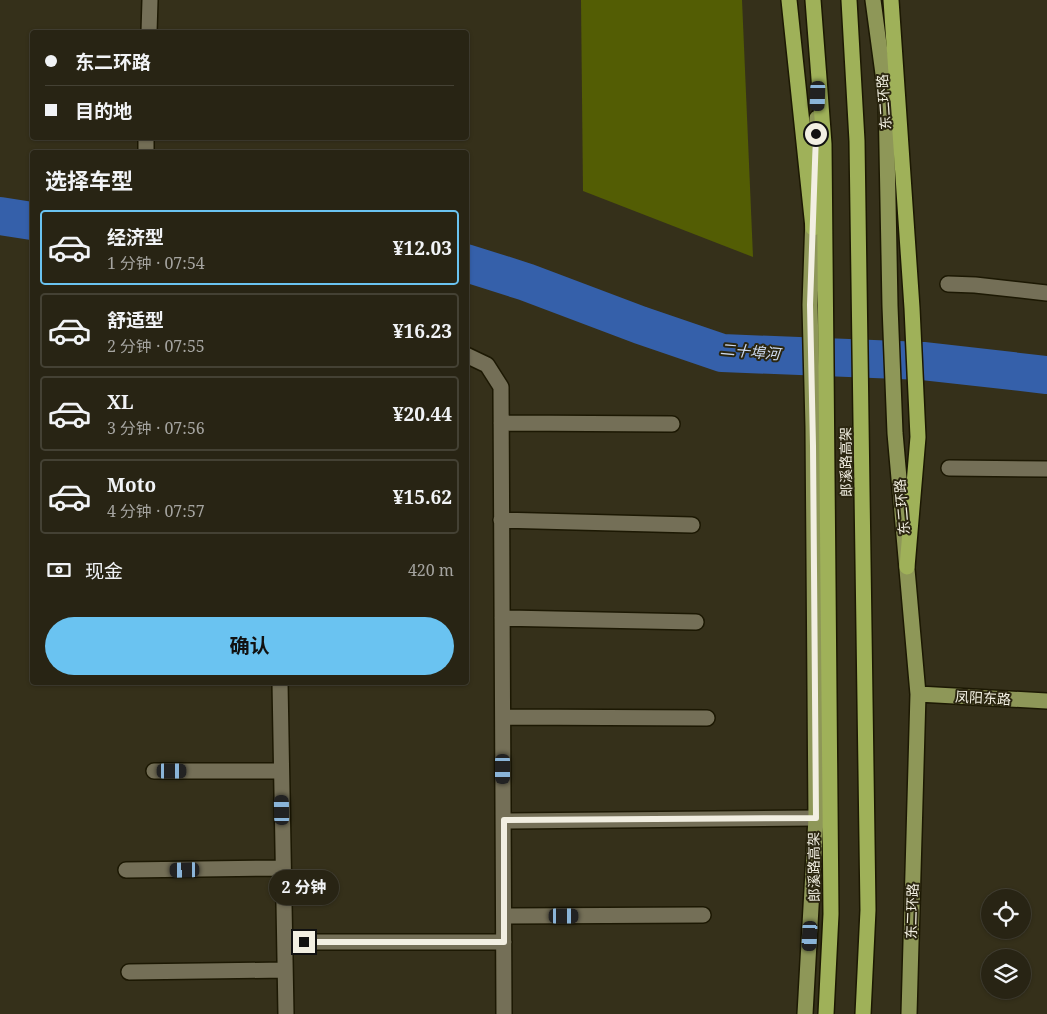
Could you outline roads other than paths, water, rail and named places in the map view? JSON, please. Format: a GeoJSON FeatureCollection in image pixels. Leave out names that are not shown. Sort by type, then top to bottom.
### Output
{"type":"FeatureCollection","features":[{"type":"Feature","properties":{"kind":"highway"},"geometry":{"type":"LineString","coordinates":[[789,0],[813,228]]}},
{"type":"Feature","properties":{"kind":"highway","name":"郎溪路高架"},"geometry":{"type":"LineString","coordinates":[[813,0],[824,144],[831,914],[826,1014]]}},
{"type":"Feature","properties":{"kind":"highway","name":"郎溪路高架"},"geometry":{"type":"LineString","coordinates":[[849,0],[858,141],[868,910],[863,1014]]}},
{"type":"Feature","properties":{"kind":"highway"},"geometry":{"type":"LineString","coordinates":[[891,0],[912,308],[918,437],[907,567]]}},
{"type":"Feature","properties":{"kind":"main road"},"geometry":{"type":"LineString","coordinates":[[805,1014],[816,818],[813,426],[810,305],[818,78],[808,0]]}},
{"type":"Feature","properties":{"kind":"main road","name":"东二环路"},"geometry":{"type":"LineString","coordinates":[[873,0],[886,96],[890,306],[895,434],[918,694],[909,1014]]}},
{"type":"Feature","properties":{"kind":"main road","name":"凤阳东路"},"geometry":{"type":"LineString","coordinates":[[918,694],[1047,701]]}},
{"type":"Feature","properties":{"kind":"street"},"geometry":{"type":"LineString","coordinates":[[149,30],[150,0]]}},
{"type":"Feature","properties":{"kind":"street"},"geometry":{"type":"LineString","coordinates":[[948,284],[1047,293]]}},
{"type":"Feature","properties":{"kind":"street"},"geometry":{"type":"LineString","coordinates":[[469,356],[487,365],[500,387],[504,1014]]}},
{"type":"Feature","properties":{"kind":"street"},"geometry":{"type":"LineString","coordinates":[[501,423],[672,424]]}},
{"type":"Feature","properties":{"kind":"street"},"geometry":{"type":"LineString","coordinates":[[950,468],[1047,469]]}},
{"type":"Feature","properties":{"kind":"street"},"geometry":{"type":"LineString","coordinates":[[502,520],[692,525]]}},
{"type":"Feature","properties":{"kind":"street"},"geometry":{"type":"LineString","coordinates":[[502,618],[696,622]]}},
{"type":"Feature","properties":{"kind":"street"},"geometry":{"type":"LineString","coordinates":[[280,685],[286,1014]]}},
{"type":"Feature","properties":{"kind":"street"},"geometry":{"type":"LineString","coordinates":[[503,717],[707,718]]}},
{"type":"Feature","properties":{"kind":"street"},"geometry":{"type":"LineString","coordinates":[[154,771],[281,771]]}},
{"type":"Feature","properties":{"kind":"street"},"geometry":{"type":"LineString","coordinates":[[504,820],[816,818]]}},
{"type":"Feature","properties":{"kind":"street"},"geometry":{"type":"LineString","coordinates":[[126,870],[283,868]]}},
{"type":"Feature","properties":{"kind":"street"},"geometry":{"type":"LineString","coordinates":[[504,916],[703,916]]}},
{"type":"Feature","properties":{"kind":"street"},"geometry":{"type":"LineString","coordinates":[[285,942],[504,942]]}},
{"type":"Feature","properties":{"kind":"street"},"geometry":{"type":"LineString","coordinates":[[129,972],[285,970]]}},
{"type":"Feature","properties":{"kind":"waterway","name":"二十埠河"},"geometry":{"type":"LineString","coordinates":[[0,216],[30,221]]}},
{"type":"Feature","properties":{"kind":"waterway","name":"二十埠河"},"geometry":{"type":"LineString","coordinates":[[469,264],[526,282],[640,325],[722,353],[923,361],[1047,375]]}}]}
